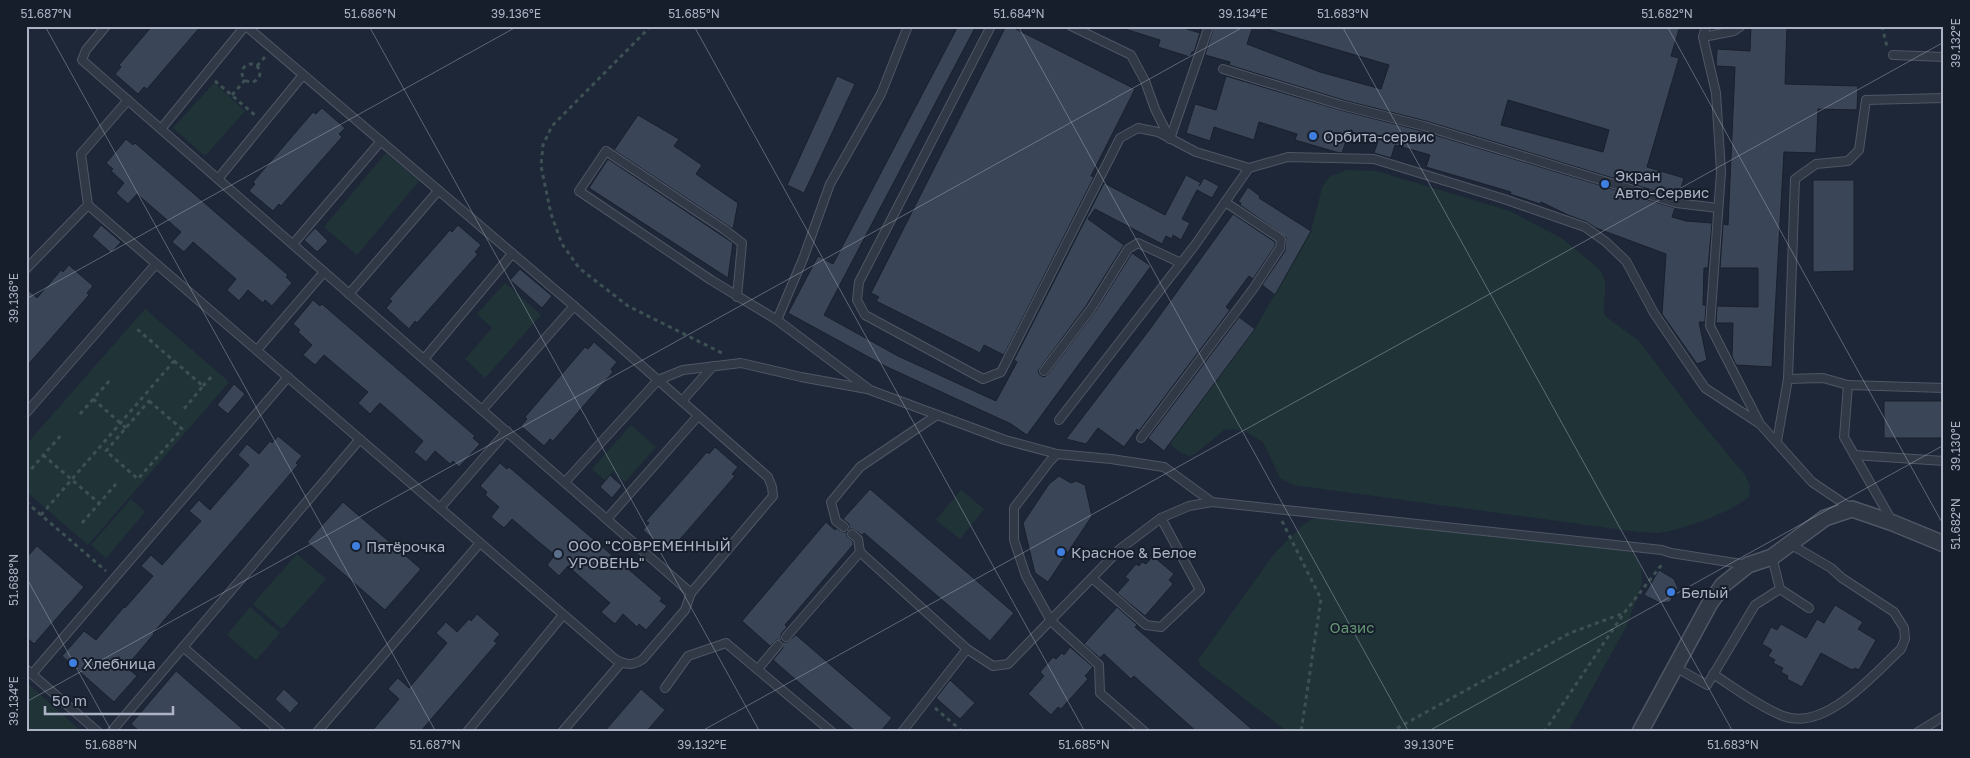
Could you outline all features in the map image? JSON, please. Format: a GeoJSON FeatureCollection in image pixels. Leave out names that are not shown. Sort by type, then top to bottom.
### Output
{"type":"FeatureCollection","features":[{"type":"Feature","properties":{"kind":"street"},"geometry":{"type":"LineString","coordinates":[[1640,732],[1710,603],[1723,585],[1748,565],[1772,557],[1825,518],[1852,509],[1893,522],[1944,544]]}},
{"type":"Feature","properties":{"kind":"lane"},"geometry":{"type":"LineString","coordinates":[[106,26],[86,50],[82,60],[691,592]]}},
{"type":"Feature","properties":{"kind":"lane"},"geometry":{"type":"LineString","coordinates":[[128,100],[81,154],[88,205],[621,663],[632,664],[643,659],[685,610],[691,592],[772,496],[772,487],[768,477],[574,306],[246,26],[161,129]]}},
{"type":"Feature","properties":{"kind":"lane"},"geometry":{"type":"LineString","coordinates":[[777,320],[803,259],[830,184],[881,94],[908,26]]}},
{"type":"Feature","properties":{"kind":"lane"},"geometry":{"type":"LineString","coordinates":[[991,26],[859,282],[857,300],[865,315],[984,379],[1001,372],[1120,138],[1138,128],[1158,132],[1196,152],[1249,168],[1288,157],[1374,159],[1504,199],[1585,227],[1606,242],[1626,261],[1654,313],[1705,388],[1760,424],[1812,482],[1852,509]]}},
{"type":"Feature","properties":{"kind":"lane"},"geometry":{"type":"LineString","coordinates":[[1071,26],[1131,55],[1145,81],[1155,109],[1170,139]]}},
{"type":"Feature","properties":{"kind":"lane"},"geometry":{"type":"LineString","coordinates":[[1170,139],[1210,26]]}},
{"type":"Feature","properties":{"kind":"lane"},"geometry":{"type":"LineString","coordinates":[[1706,26],[1703,37],[1716,93],[1721,172],[1710,326],[1760,424]]}},
{"type":"Feature","properties":{"kind":"lane"},"geometry":{"type":"LineString","coordinates":[[1703,37],[1734,31],[1741,26]]}},
{"type":"Feature","properties":{"kind":"lane"},"geometry":{"type":"LineString","coordinates":[[1893,55],[1944,56]]}},
{"type":"Feature","properties":{"kind":"lane"},"geometry":{"type":"LineString","coordinates":[[1224,69],[1341,105],[1424,126],[1676,203],[1718,208]]}},
{"type":"Feature","properties":{"kind":"lane"},"geometry":{"type":"LineString","coordinates":[[218,179],[303,75]]}},
{"type":"Feature","properties":{"kind":"lane"},"geometry":{"type":"LineString","coordinates":[[1777,441],[1788,379],[1795,179],[1816,164],[1848,161],[1860,150],[1866,100],[1944,98]]}},
{"type":"Feature","properties":{"kind":"lane"},"geometry":{"type":"LineString","coordinates":[[293,244],[381,141]]}},
{"type":"Feature","properties":{"kind":"lane"},"geometry":{"type":"LineString","coordinates":[[737,297],[742,243],[606,151],[580,191],[737,297],[777,320],[870,390]]}},
{"type":"Feature","properties":{"kind":"lane"},"geometry":{"type":"LineString","coordinates":[[1059,420],[1181,263],[1249,168]]}},
{"type":"Feature","properties":{"kind":"lane"},"geometry":{"type":"LineString","coordinates":[[349,294],[438,191]]}},
{"type":"Feature","properties":{"kind":"lane"},"geometry":{"type":"LineString","coordinates":[[1141,438],[1253,289],[1280,248],[1281,238],[1225,202]]}},
{"type":"Feature","properties":{"kind":"lane"},"geometry":{"type":"LineString","coordinates":[[26,269],[88,205]]}},
{"type":"Feature","properties":{"kind":"lane"},"geometry":{"type":"LineString","coordinates":[[1044,371],[1091,309],[1128,249],[1138,243],[1181,263]]}},
{"type":"Feature","properties":{"kind":"lane"},"geometry":{"type":"LineString","coordinates":[[424,359],[512,254]]}},
{"type":"Feature","properties":{"kind":"lane"},"geometry":{"type":"LineString","coordinates":[[26,413],[156,264]]}},
{"type":"Feature","properties":{"kind":"lane"},"geometry":{"type":"LineString","coordinates":[[257,350],[324,272]]}},
{"type":"Feature","properties":{"kind":"lane"},"geometry":{"type":"LineString","coordinates":[[482,410],[574,306]]}},
{"type":"Feature","properties":{"kind":"lane"},"geometry":{"type":"LineString","coordinates":[[565,482],[658,380],[683,370],[741,362],[801,377],[870,390],[1005,440],[1057,454],[1111,459],[1164,467],[1212,502]]}},
{"type":"Feature","properties":{"kind":"lane"},"geometry":{"type":"LineString","coordinates":[[682,401],[713,366]]}},
{"type":"Feature","properties":{"kind":"lane"},"geometry":{"type":"LineString","coordinates":[[98,732],[29,671],[114,578],[288,377]]}},
{"type":"Feature","properties":{"kind":"lane"},"geometry":{"type":"LineString","coordinates":[[1788,379],[1823,378],[1848,385],[1944,388]]}},
{"type":"Feature","properties":{"kind":"lane"},"geometry":{"type":"LineString","coordinates":[[1848,385],[1844,437],[1893,522]]}},
{"type":"Feature","properties":{"kind":"lane"},"geometry":{"type":"LineString","coordinates":[[844,528],[836,521],[831,502],[854,474],[860,467],[937,415]]}},
{"type":"Feature","properties":{"kind":"lane"},"geometry":{"type":"LineString","coordinates":[[607,519],[698,416]]}},
{"type":"Feature","properties":{"kind":"lane"},"geometry":{"type":"LineString","coordinates":[[440,508],[507,432]]}},
{"type":"Feature","properties":{"kind":"lane"},"geometry":{"type":"LineString","coordinates":[[111,732],[360,439]]}},
{"type":"Feature","properties":{"kind":"lane"},"geometry":{"type":"LineString","coordinates":[[1057,454],[1014,508],[1014,540],[1026,576],[1051,621],[1099,665],[1100,693],[1145,732]]}},
{"type":"Feature","properties":{"kind":"lane"},"geometry":{"type":"LineString","coordinates":[[1854,455],[1944,461]]}},
{"type":"Feature","properties":{"kind":"lane"},"geometry":{"type":"LineString","coordinates":[[852,534],[858,539],[860,552],[968,649],[993,666],[1008,664],[1120,549],[1160,518],[1189,506],[1212,502],[1662,550],[1748,565]]}},
{"type":"Feature","properties":{"kind":"lane"},"geometry":{"type":"LineString","coordinates":[[1092,578],[1146,625],[1161,628],[1200,590],[1160,518]]}},
{"type":"Feature","properties":{"kind":"lane"},"geometry":{"type":"LineString","coordinates":[[317,732],[480,543]]}},
{"type":"Feature","properties":{"kind":"lane"},"geometry":{"type":"LineString","coordinates":[[1713,674],[1771,710],[1797,719],[1830,710],[1849,697],[1901,649],[1904,639],[1904,628],[1894,612],[1830,568],[1790,544]]}},
{"type":"Feature","properties":{"kind":"lane"},"geometry":{"type":"LineString","coordinates":[[786,637],[860,552]]}},
{"type":"Feature","properties":{"kind":"lane"},"geometry":{"type":"LineString","coordinates":[[1772,557],[1780,589],[1809,608]]}},
{"type":"Feature","properties":{"kind":"lane"},"geometry":{"type":"LineString","coordinates":[[1675,667],[1707,685],[1755,605],[1780,589]]}},
{"type":"Feature","properties":{"kind":"lane"},"geometry":{"type":"LineString","coordinates":[[467,732],[563,615]]}},
{"type":"Feature","properties":{"kind":"lane"},"geometry":{"type":"LineString","coordinates":[[665,688],[688,656],[726,643],[832,732]]}},
{"type":"Feature","properties":{"kind":"lane"},"geometry":{"type":"LineString","coordinates":[[758,669],[778,645]]}},
{"type":"Feature","properties":{"kind":"lane"},"geometry":{"type":"LineString","coordinates":[[183,647],[281,732]]}},
{"type":"Feature","properties":{"kind":"lane"},"geometry":{"type":"LineString","coordinates":[[902,732],[968,649]]}},
{"type":"Feature","properties":{"kind":"lane"},"geometry":{"type":"LineString","coordinates":[[562,732],[621,663]]}},
{"type":"Feature","properties":{"kind":"lane"},"geometry":{"type":"LineString","coordinates":[[1918,732],[1944,716]]}},
{"type":"Feature","properties":{"kind":"path"},"geometry":{"type":"LineString","coordinates":[[1882,26],[1885,44],[1893,55]]}},
{"type":"Feature","properties":{"kind":"path"},"geometry":{"type":"LineString","coordinates":[[247,65],[257,66],[260,71],[260,77],[256,81],[250,82],[245,80],[242,75],[243,69],[247,65]]}},
{"type":"Feature","properties":{"kind":"path"},"geometry":{"type":"LineString","coordinates":[[206,73],[264,123]]}},
{"type":"Feature","properties":{"kind":"path"},"geometry":{"type":"LineString","coordinates":[[232,95],[245,80]]}},
{"type":"Feature","properties":{"kind":"path"},"geometry":{"type":"LineString","coordinates":[[137,329],[203,386]]}},
{"type":"Feature","properties":{"kind":"path"},"geometry":{"type":"LineString","coordinates":[[41,515],[174,361]]}},
{"type":"Feature","properties":{"kind":"path"},"geometry":{"type":"LineString","coordinates":[[184,409],[213,375]]}},
{"type":"Feature","properties":{"kind":"path"},"geometry":{"type":"LineString","coordinates":[[80,414],[111,378]]}},
{"type":"Feature","properties":{"kind":"path"},"geometry":{"type":"LineString","coordinates":[[93,399],[126,428]]}},
{"type":"Feature","properties":{"kind":"path"},"geometry":{"type":"LineString","coordinates":[[149,401],[182,429],[138,479],[106,451],[126,428],[149,401]]}},
{"type":"Feature","properties":{"kind":"path"},"geometry":{"type":"LineString","coordinates":[[26,475],[62,434]]}},
{"type":"Feature","properties":{"kind":"path"},"geometry":{"type":"LineString","coordinates":[[44,455],[99,503]]}},
{"type":"Feature","properties":{"kind":"path"},"geometry":{"type":"LineString","coordinates":[[82,523],[116,484]]}},
{"type":"Feature","properties":{"kind":"path"},"geometry":{"type":"LineString","coordinates":[[26,502],[114,578]]}},
{"type":"Feature","properties":{"kind":"path"},"geometry":{"type":"LineString","coordinates":[[1276,509],[1321,599],[1301,732]]}},
{"type":"Feature","properties":{"kind":"path"},"geometry":{"type":"LineString","coordinates":[[1544,732],[1624,612],[1671,553]]}},
{"type":"Feature","properties":{"kind":"path"},"geometry":{"type":"LineString","coordinates":[[1390,732],[1570,633],[1624,612]]}},
{"type":"Feature","properties":{"kind":"path"},"geometry":{"type":"LineString","coordinates":[[926,700],[963,732]]}},
{"type":"Feature","properties":{"kind":"green space"},"geometry":{"type":"Polygon","coordinates":[[[214,83],[245,111],[205,156],[173,128],[214,83]]]}},
{"type":"Feature","properties":{"kind":"green space"},"geometry":{"type":"Polygon","coordinates":[[[386,153],[419,181],[357,255],[324,227],[386,153]]]}},
{"type":"Feature","properties":{"kind":"green space"},"geometry":{"type":"Polygon","coordinates":[[[1347,170],[1376,171],[1510,211],[1563,239],[1599,269],[1605,281],[1605,316],[1639,341],[1694,414],[1745,475],[1750,486],[1749,497],[1731,509],[1693,524],[1658,533],[1639,532],[1293,485],[1280,478],[1263,442],[1246,432],[1234,429],[1224,430],[1195,454],[1189,456],[1178,451],[1170,443],[1255,329],[1311,231],[1322,188],[1329,177],[1347,170]]]}},
{"type":"Feature","properties":{"kind":"green space"},"geometry":{"type":"Polygon","coordinates":[[[505,283],[541,315],[485,378],[465,359],[492,328],[477,314],[505,283]]]}},
{"type":"Feature","properties":{"kind":"green space"},"geometry":{"type":"Polygon","coordinates":[[[145,309],[229,382],[88,545],[26,491],[26,445],[145,309]]]}},
{"type":"Feature","properties":{"kind":"green space"},"geometry":{"type":"Polygon","coordinates":[[[631,425],[656,447],[625,482],[613,471],[605,480],[592,469],[631,425]]]}},
{"type":"Feature","properties":{"kind":"green space"},"geometry":{"type":"Polygon","coordinates":[[[961,490],[984,509],[960,539],[936,520],[961,490]]]}},
{"type":"Feature","properties":{"kind":"green space"},"geometry":{"type":"Polygon","coordinates":[[[131,499],[145,512],[106,558],[91,545],[131,499]]]}},
{"type":"Feature","properties":{"kind":"green space","name":"Оазис"},"geometry":{"type":"Polygon","coordinates":[[[1312,519],[1626,549],[1634,554],[1641,567],[1642,584],[1626,627],[1568,732],[1288,732],[1201,666],[1198,660],[1274,554],[1304,524],[1312,519]]]}},
{"type":"Feature","properties":{"kind":"green space"},"geometry":{"type":"Polygon","coordinates":[[[297,554],[326,579],[282,629],[253,604],[297,554]]]}},
{"type":"Feature","properties":{"kind":"green space"},"geometry":{"type":"Polygon","coordinates":[[[250,607],[280,633],[256,660],[227,635],[250,607]]]}},
{"type":"Feature","properties":{"kind":"green space"},"geometry":{"type":"Polygon","coordinates":[[[26,682],[82,732],[26,732],[26,682]]]}},
{"type":"Feature","properties":{"kind":"building"},"geometry":{"type":"Polygon","coordinates":[[[152,26],[201,26],[147,89],[144,87],[138,94],[115,74],[121,67],[119,65],[152,26]]]}},
{"type":"Feature","properties":{"kind":"building"},"geometry":{"type":"Polygon","coordinates":[[[958,26],[976,26],[824,315],[898,356],[996,401],[1017,362],[1014,360],[1104,183],[1165,215],[1186,175],[1201,183],[1204,178],[1219,186],[1212,198],[1197,190],[1182,219],[1190,223],[1181,240],[1173,235],[1172,239],[1166,236],[1162,244],[1095,209],[1088,219],[1124,245],[1086,306],[1038,371],[1040,375],[1044,377],[1048,374],[1095,312],[1132,253],[1151,266],[1027,435],[1011,424],[887,367],[788,313],[818,256],[833,264],[958,26]]]}},
{"type":"Feature","properties":{"kind":"building"},"geometry":{"type":"Polygon","coordinates":[[[1006,26],[1010,26],[1135,89],[1091,176],[1094,177],[1004,355],[984,345],[980,353],[876,301],[879,297],[871,293],[1006,26]]]}},
{"type":"Feature","properties":{"kind":"building"},"geometry":{"type":"Polygon","coordinates":[[[1126,26],[1177,26],[1200,33],[1194,52],[1192,52],[1190,57],[1158,47],[1160,40],[1125,29],[1126,26]]]}},
{"type":"Feature","properties":{"kind":"building"},"geometry":{"type":"Polygon","coordinates":[[[1214,26],[1253,26],[1247,44],[1320,72],[1381,89],[1389,65],[1270,30],[1271,26],[1680,26],[1671,56],[1679,58],[1647,167],[1684,178],[1678,198],[1426,121],[1343,100],[1229,65],[1230,62],[1205,55],[1214,26]],[[1508,100],[1501,125],[1603,152],[1609,130],[1508,100]]]}},
{"type":"Feature","properties":{"kind":"building"},"geometry":{"type":"Polygon","coordinates":[[[1751,26],[1787,26],[1785,84],[1858,86],[1857,110],[1818,109],[1816,153],[1784,152],[1772,367],[1736,365],[1732,356],[1733,323],[1716,323],[1717,306],[1758,307],[1758,268],[1720,268],[1723,224],[1728,225],[1735,67],[1716,66],[1717,49],[1750,51],[1751,26]]]}},
{"type":"Feature","properties":{"kind":"building"},"geometry":{"type":"Polygon","coordinates":[[[837,76],[855,84],[804,193],[787,185],[837,76]]]}},
{"type":"Feature","properties":{"kind":"building"},"geometry":{"type":"Polygon","coordinates":[[[1226,76],[1340,110],[1422,131],[1675,208],[1672,217],[1686,221],[1712,223],[1708,268],[1704,268],[1703,305],[1706,305],[1705,322],[1699,322],[1707,360],[1697,364],[1662,314],[1666,254],[1596,228],[1587,222],[1541,202],[1540,204],[1510,194],[1511,192],[1426,167],[1430,155],[1395,145],[1391,158],[1374,153],[1378,141],[1349,132],[1342,153],[1295,140],[1297,134],[1259,122],[1254,140],[1214,127],[1210,141],[1186,133],[1195,104],[1216,110],[1226,76]]]}},
{"type":"Feature","properties":{"kind":"building"},"geometry":{"type":"Polygon","coordinates":[[[322,108],[345,128],[339,134],[342,137],[281,206],[279,204],[273,211],[249,191],[255,184],[253,182],[313,112],[316,114],[322,108]]]}},
{"type":"Feature","properties":{"kind":"building"},"geometry":{"type":"Polygon","coordinates":[[[638,115],[679,139],[674,146],[702,165],[696,174],[738,203],[733,229],[614,150],[638,115]]]}},
{"type":"Feature","properties":{"kind":"building"},"geometry":{"type":"Polygon","coordinates":[[[126,139],[133,145],[135,143],[288,275],[286,277],[292,283],[272,306],[265,300],[263,303],[248,290],[239,301],[227,290],[236,279],[193,242],[184,252],[172,242],[181,232],[137,194],[128,204],[116,193],[124,183],[111,171],[113,169],[106,163],[126,139]]]}},
{"type":"Feature","properties":{"kind":"building"},"geometry":{"type":"Polygon","coordinates":[[[608,159],[733,243],[728,278],[589,188],[608,159]]]}},
{"type":"Feature","properties":{"kind":"building"},"geometry":{"type":"Polygon","coordinates":[[[1813,180],[1854,180],[1854,271],[1813,272],[1813,180]]]}},
{"type":"Feature","properties":{"kind":"building"},"geometry":{"type":"Polygon","coordinates":[[[1248,187],[1260,196],[1259,198],[1311,231],[1275,295],[1262,285],[1285,251],[1286,237],[1240,205],[1241,203],[1238,202],[1248,187]]]}},
{"type":"Feature","properties":{"kind":"building"},"geometry":{"type":"Polygon","coordinates":[[[1233,214],[1275,242],[1275,246],[1253,279],[1249,276],[1226,307],[1230,310],[1139,431],[1137,429],[1124,447],[1098,428],[1086,444],[1066,439],[1150,329],[1233,214]]]}},
{"type":"Feature","properties":{"kind":"building"},"geometry":{"type":"Polygon","coordinates":[[[101,225],[121,242],[111,253],[92,236],[101,225]]]}},
{"type":"Feature","properties":{"kind":"building"},"geometry":{"type":"Polygon","coordinates":[[[458,225],[481,245],[475,252],[478,254],[417,323],[415,321],[409,329],[386,308],[392,301],[389,299],[450,230],[452,232],[458,225]]]}},
{"type":"Feature","properties":{"kind":"building"},"geometry":{"type":"Polygon","coordinates":[[[315,228],[328,241],[317,252],[304,240],[315,228]]]}},
{"type":"Feature","properties":{"kind":"building"},"geometry":{"type":"Polygon","coordinates":[[[69,265],[93,286],[87,293],[89,295],[26,367],[26,288],[37,298],[61,270],[63,272],[69,265]]]}},
{"type":"Feature","properties":{"kind":"building"},"geometry":{"type":"Polygon","coordinates":[[[520,269],[552,296],[542,308],[510,280],[520,269]]]}},
{"type":"Feature","properties":{"kind":"building"},"geometry":{"type":"Polygon","coordinates":[[[313,300],[320,306],[322,304],[475,436],[473,438],[480,444],[459,467],[453,461],[450,464],[435,451],[426,462],[414,452],[423,441],[395,416],[380,403],[370,414],[358,403],[368,392],[324,355],[315,365],[303,355],[312,345],[298,332],[300,330],[293,324],[313,300]]]}},
{"type":"Feature","properties":{"kind":"building"},"geometry":{"type":"Polygon","coordinates":[[[1239,317],[1255,329],[1164,451],[1148,438],[1239,317]]]}},
{"type":"Feature","properties":{"kind":"building"},"geometry":{"type":"Polygon","coordinates":[[[594,342],[617,362],[611,369],[613,372],[553,441],[550,439],[544,446],[521,426],[527,419],[525,417],[585,347],[588,349],[594,342]]]}},
{"type":"Feature","properties":{"kind":"building"},"geometry":{"type":"Polygon","coordinates":[[[234,384],[245,394],[228,414],[217,405],[234,384]]]}},
{"type":"Feature","properties":{"kind":"building"},"geometry":{"type":"Polygon","coordinates":[[[1884,401],[1944,401],[1944,438],[1884,438],[1884,401]]]}},
{"type":"Feature","properties":{"kind":"building"},"geometry":{"type":"Polygon","coordinates":[[[278,436],[302,456],[296,463],[298,465],[126,667],[137,676],[114,702],[62,656],[84,631],[96,640],[153,576],[141,566],[151,555],[162,565],[201,521],[189,511],[199,500],[210,510],[249,465],[238,455],[247,444],[259,454],[270,441],[272,443],[278,436]]]}},
{"type":"Feature","properties":{"kind":"building"},"geometry":{"type":"Polygon","coordinates":[[[715,447],[738,467],[732,474],[735,476],[675,545],[672,543],[666,551],[643,530],[649,523],[646,521],[707,452],[709,454],[715,447]]]}},
{"type":"Feature","properties":{"kind":"building"},"geometry":{"type":"Polygon","coordinates":[[[500,463],[507,469],[509,467],[662,598],[660,601],[667,606],[646,630],[639,624],[637,627],[623,614],[615,624],[601,612],[610,603],[568,566],[559,576],[547,565],[555,555],[512,519],[504,528],[491,517],[499,507],[485,495],[487,492],[480,486],[500,463]]]}},
{"type":"Feature","properties":{"kind":"building"},"geometry":{"type":"Polygon","coordinates":[[[610,475],[622,486],[612,498],[600,487],[610,475]]]}},
{"type":"Feature","properties":{"kind":"building"},"geometry":{"type":"Polygon","coordinates":[[[1059,476],[1071,483],[1076,481],[1085,485],[1092,516],[1048,582],[1035,573],[1023,523],[1049,484],[1059,476]]]}},
{"type":"Feature","properties":{"kind":"building"},"geometry":{"type":"Polygon","coordinates":[[[870,489],[1014,613],[990,641],[864,533],[862,535],[853,529],[849,529],[849,524],[843,519],[870,489]]]}},
{"type":"Feature","properties":{"kind":"building"},"geometry":{"type":"Polygon","coordinates":[[[343,502],[421,569],[385,610],[307,542],[343,502]]]}},
{"type":"Feature","properties":{"kind":"building"},"geometry":{"type":"Polygon","coordinates":[[[826,522],[835,530],[836,528],[847,532],[847,536],[853,542],[853,545],[785,625],[787,627],[781,634],[781,638],[783,642],[787,642],[796,635],[892,718],[880,732],[856,732],[773,660],[783,648],[782,641],[776,640],[770,646],[742,621],[826,522]]]}},
{"type":"Feature","properties":{"kind":"building"},"geometry":{"type":"Polygon","coordinates":[[[37,546],[84,587],[34,644],[26,637],[26,558],[37,546]]]}},
{"type":"Feature","properties":{"kind":"building"},"geometry":{"type":"Polygon","coordinates":[[[1153,556],[1174,574],[1169,580],[1173,584],[1145,616],[1117,593],[1129,580],[1125,577],[1136,564],[1139,566],[1142,562],[1146,564],[1153,556]]]}},
{"type":"Feature","properties":{"kind":"building"},"geometry":{"type":"Polygon","coordinates":[[[1659,570],[1674,579],[1678,588],[1670,602],[1660,603],[1644,595],[1659,570]]]}},
{"type":"Feature","properties":{"kind":"building"},"geometry":{"type":"Polygon","coordinates":[[[1835,605],[1863,622],[1858,629],[1876,640],[1859,670],[1855,668],[1852,670],[1821,653],[1802,687],[1787,679],[1788,676],[1781,672],[1783,668],[1773,663],[1775,660],[1768,656],[1772,650],[1762,644],[1771,627],[1777,630],[1781,624],[1806,638],[1817,619],[1824,623],[1835,605]]]}},
{"type":"Feature","properties":{"kind":"building"},"geometry":{"type":"Polygon","coordinates":[[[1117,607],[1137,625],[1135,627],[1255,732],[1197,732],[1134,676],[1131,679],[1104,654],[1100,658],[1084,644],[1117,607]]]}},
{"type":"Feature","properties":{"kind":"building"},"geometry":{"type":"Polygon","coordinates":[[[477,614],[500,634],[494,641],[497,643],[420,732],[371,732],[399,699],[388,689],[393,683],[398,678],[409,688],[447,643],[436,633],[446,622],[457,632],[469,619],[471,621],[477,614]]]}},
{"type":"Feature","properties":{"kind":"building"},"geometry":{"type":"Polygon","coordinates":[[[1070,647],[1093,667],[1085,676],[1088,679],[1061,709],[1058,707],[1051,715],[1028,694],[1044,676],[1040,672],[1053,657],[1056,659],[1062,653],[1064,655],[1070,647]]]}},
{"type":"Feature","properties":{"kind":"building"},"geometry":{"type":"Polygon","coordinates":[[[176,671],[246,732],[140,732],[131,724],[176,671]]]}},
{"type":"Feature","properties":{"kind":"building"},"geometry":{"type":"Polygon","coordinates":[[[950,680],[975,703],[960,719],[936,698],[950,680]]]}},
{"type":"Feature","properties":{"kind":"building"},"geometry":{"type":"Polygon","coordinates":[[[284,689],[299,703],[290,713],[275,699],[284,689]]]}},
{"type":"Feature","properties":{"kind":"building"},"geometry":{"type":"Polygon","coordinates":[[[641,689],[665,710],[646,732],[604,732],[641,689]]]}},
{"type":"Feature","properties":{"kind":"place","name":"Орбита-сервис"},"geometry":{"type":"Point","coordinates":[1313,136]}},
{"type":"Feature","properties":{"kind":"place","name":"Экран Авто-Сервис"},"geometry":{"type":"Point","coordinates":[1605,184]}},
{"type":"Feature","properties":{"kind":"place","name":"Пятёрочка"},"geometry":{"type":"Point","coordinates":[356,546]}},
{"type":"Feature","properties":{"kind":"place","name":"Красное & Белое"},"geometry":{"type":"Point","coordinates":[1061,552]}},
{"type":"Feature","properties":{"kind":"place","name":"ООО \"СОВРЕМЕННЫЙ УРОВЕНЬ\""},"geometry":{"type":"Point","coordinates":[558,554]}},
{"type":"Feature","properties":{"kind":"place","name":"Белый"},"geometry":{"type":"Point","coordinates":[1671,592]}},
{"type":"Feature","properties":{"kind":"place","name":"Хлебница"},"geometry":{"type":"Point","coordinates":[73,663]}}]}
